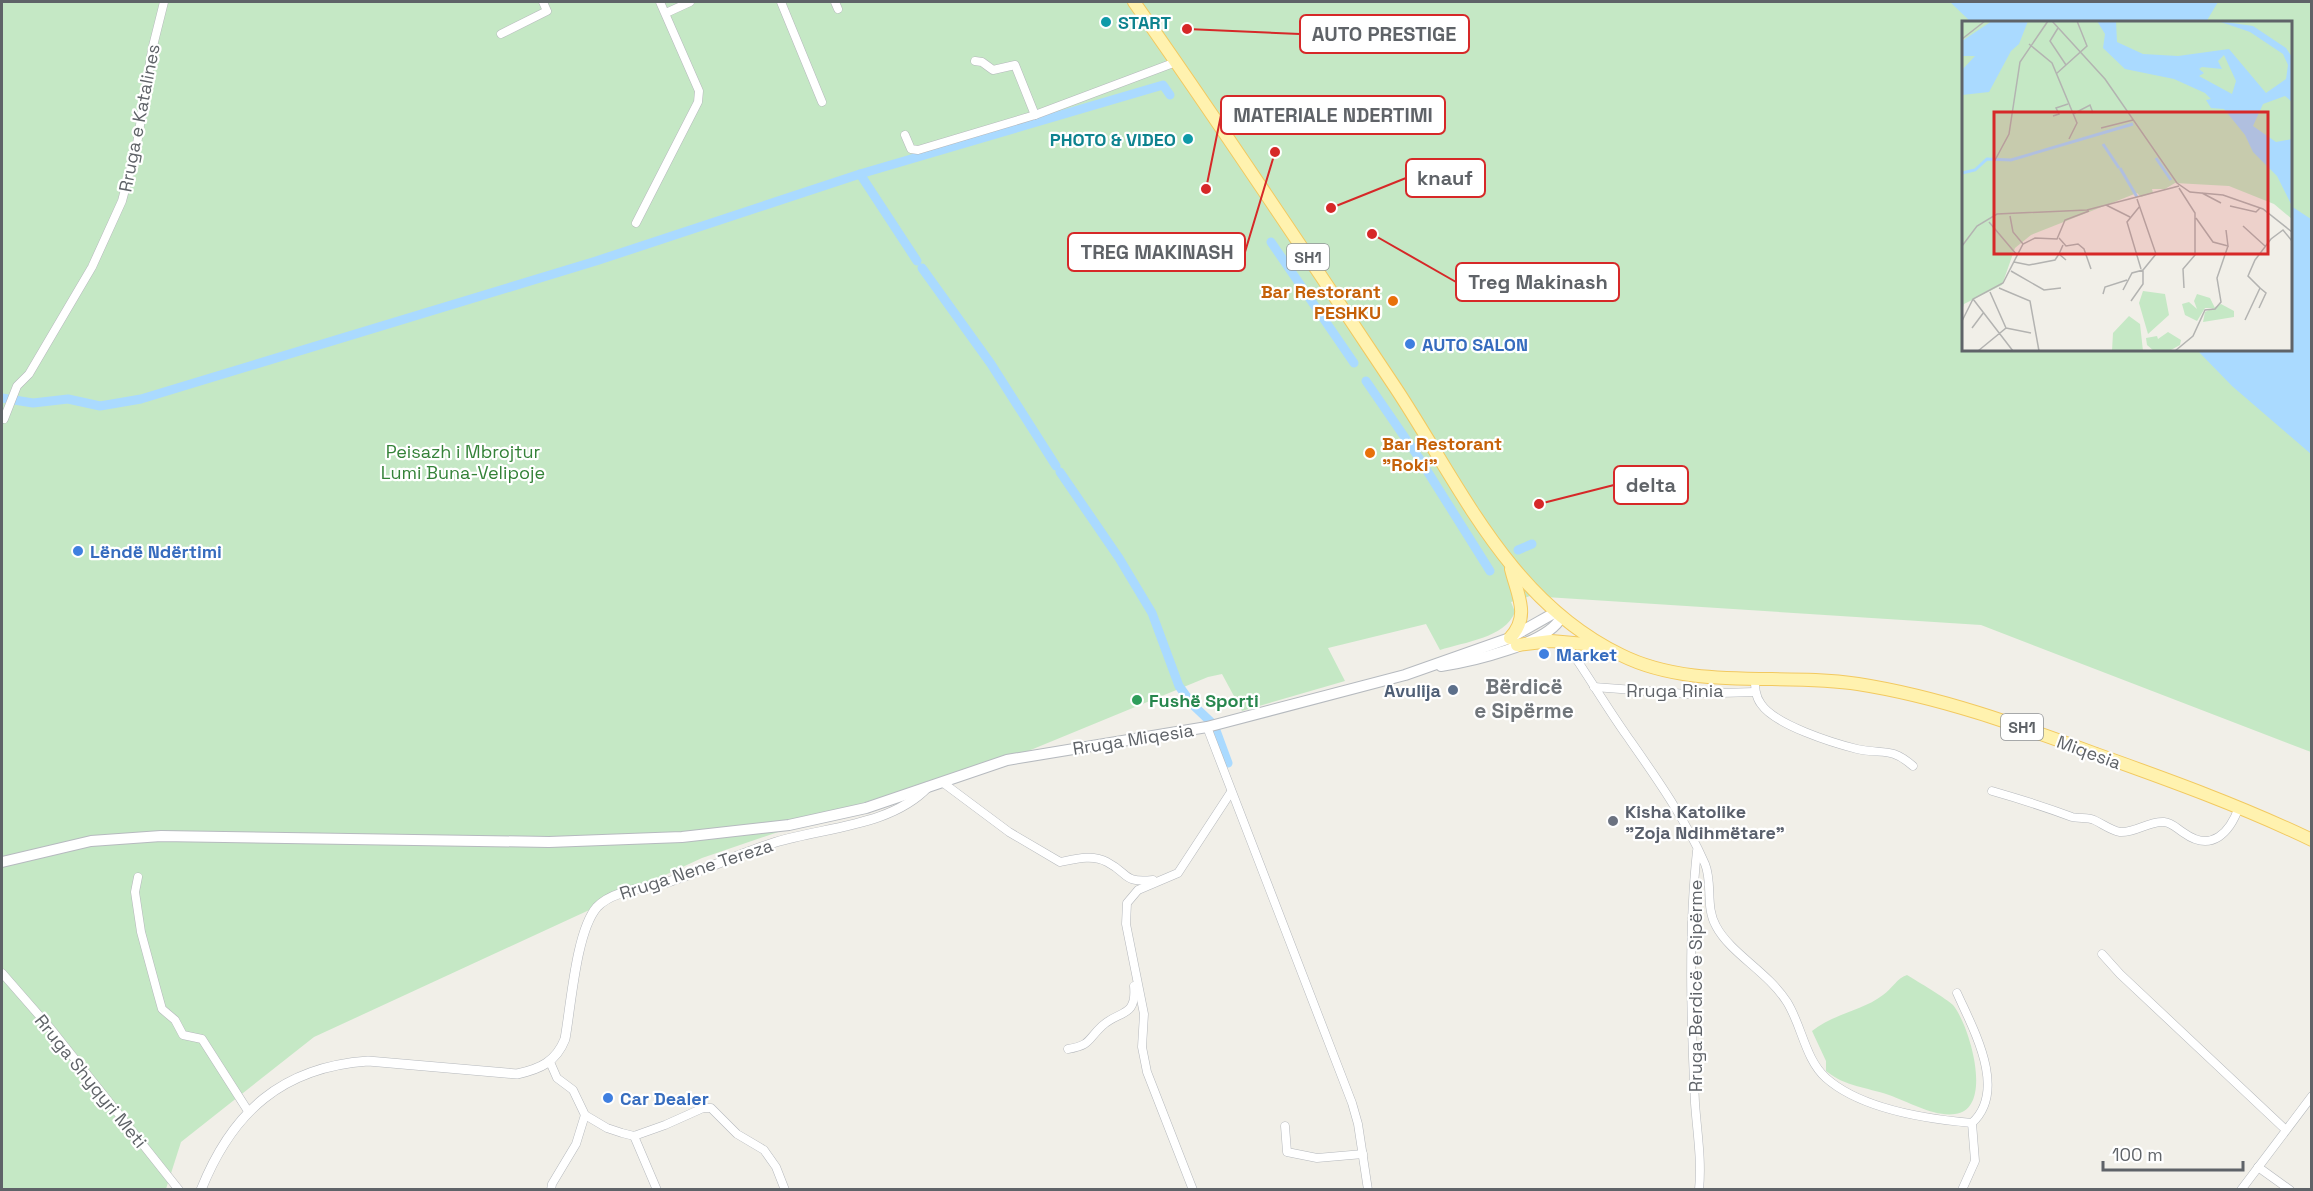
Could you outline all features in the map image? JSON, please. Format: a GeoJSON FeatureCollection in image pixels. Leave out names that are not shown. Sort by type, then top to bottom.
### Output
{"type":"FeatureCollection","features":[{"type":"Feature","properties":{"kind":"main road","name":"SH1"},"geometry":{"type":"LineString","coordinates":[[1134,2],[1394,385],[1492,542],[1509,565],[1559,614],[1608,648]]}},
{"type":"Feature","properties":{"kind":"main road"},"geometry":{"type":"LineString","coordinates":[[1509,565],[1522,605],[1521,620],[1513,642],[1563,641],[1608,648]]}},
{"type":"Feature","properties":{"kind":"main road","name":"Rruga Miqesia"},"geometry":{"type":"LineString","coordinates":[[2,862],[92,841],[132,837],[549,842],[634,840],[760,829],[843,814],[928,787],[987,765],[1029,755],[1127,742],[1228,723],[1513,642],[1559,614]]}},
{"type":"Feature","properties":{"kind":"main road","name":"Miqesia"},"geometry":{"type":"LineString","coordinates":[[1608,648],[1651,667],[1716,676],[1815,679],[1929,698],[1997,718],[2239,807],[2312,840]]}},
{"type":"Feature","properties":{"kind":"street","name":"Rruga e Katalines"},"geometry":{"type":"LineString","coordinates":[[4,419],[17,387],[29,374],[50,335],[74,299],[122,201],[137,144],[153,50],[164,2]]}},
{"type":"Feature","properties":{"kind":"street"},"geometry":{"type":"LineString","coordinates":[[501,34],[547,11],[543,2]]}},
{"type":"Feature","properties":{"kind":"street"},"geometry":{"type":"LineString","coordinates":[[636,223],[698,102],[699,92],[660,2]]}},
{"type":"Feature","properties":{"kind":"street"},"geometry":{"type":"LineString","coordinates":[[666,13],[690,2]]}},
{"type":"Feature","properties":{"kind":"street"},"geometry":{"type":"LineString","coordinates":[[782,2],[822,102]]}},
{"type":"Feature","properties":{"kind":"street"},"geometry":{"type":"LineString","coordinates":[[975,61],[982,62],[993,70],[1015,65],[1035,115]]}},
{"type":"Feature","properties":{"kind":"street"},"geometry":{"type":"LineString","coordinates":[[905,135],[911,149],[918,150],[1035,115],[1176,62]]}},
{"type":"Feature","properties":{"kind":"street"},"geometry":{"type":"LineString","coordinates":[[1563,641],[1657,777],[1697,849],[1705,865],[1714,924],[1729,943],[1775,985],[1788,1004],[1810,1055],[1822,1074],[1845,1092],[1912,1115],[1972,1123],[1982,1114],[1986,1096],[1987,1071],[1975,1034],[1957,993]]}},
{"type":"Feature","properties":{"kind":"street"},"geometry":{"type":"LineString","coordinates":[[1755,678],[1755,692],[1765,709],[1806,732],[1860,749],[1892,752],[1913,766]]}},
{"type":"Feature","properties":{"kind":"street","name":"Rruga Rinia"},"geometry":{"type":"LineString","coordinates":[[1594,687],[1687,694],[1755,692]]}},
{"type":"Feature","properties":{"kind":"street"},"geometry":{"type":"LineString","coordinates":[[1209,727],[1231,792],[1352,1103],[1368,1190]]}},
{"type":"Feature","properties":{"kind":"street"},"geometry":{"type":"LineString","coordinates":[[942,782],[1010,832],[1060,862],[1086,857],[1106,861],[1128,880],[1158,880]]}},
{"type":"Feature","properties":{"kind":"street","name":"Rruga Nene Tereza"},"geometry":{"type":"LineString","coordinates":[[550,1062],[559,1052],[565,1039],[584,931],[597,907],[607,899],[676,879],[775,843],[895,811],[916,799],[928,787]]}},
{"type":"Feature","properties":{"kind":"street"},"geometry":{"type":"LineString","coordinates":[[1992,791],[2042,805],[2075,818],[2094,820],[2117,831],[2136,831],[2162,822],[2170,823],[2192,838],[2206,839],[2222,836],[2232,826],[2239,807]]}},
{"type":"Feature","properties":{"kind":"street"},"geometry":{"type":"LineString","coordinates":[[1193,1190],[1147,1072],[1142,1047],[1144,1014],[1126,924],[1128,903],[1138,890],[1178,873],[1231,792]]}},
{"type":"Feature","properties":{"kind":"street","name":"Rruga Berdicë e Sipërme"},"geometry":{"type":"LineString","coordinates":[[1697,849],[1692,902],[1691,1003],[1700,1149],[1699,1190]]}},
{"type":"Feature","properties":{"kind":"street"},"geometry":{"type":"LineString","coordinates":[[138,877],[135,892],[141,932],[162,1009],[175,1020],[183,1035],[202,1039],[248,1111]]}},
{"type":"Feature","properties":{"kind":"street"},"geometry":{"type":"LineString","coordinates":[[2102,954],[2120,974],[2286,1130]]}},
{"type":"Feature","properties":{"kind":"street"},"geometry":{"type":"LineString","coordinates":[[1068,1049],[1089,1042],[1101,1026],[1125,1014],[1132,1006],[1135,969]]}},
{"type":"Feature","properties":{"kind":"street","name":"Rruga Shyqyri Meti"},"geometry":{"type":"LineString","coordinates":[[2,973],[51,1029],[179,1190]]}},
{"type":"Feature","properties":{"kind":"street"},"geometry":{"type":"LineString","coordinates":[[201,1190],[221,1145],[248,1111],[281,1086],[299,1077],[348,1063],[368,1061],[517,1074],[535,1070],[550,1062],[557,1078],[573,1090],[585,1115],[607,1128],[634,1136],[703,1108],[711,1108],[737,1134],[764,1150],[776,1167],[785,1190]]}},
{"type":"Feature","properties":{"kind":"street"},"geometry":{"type":"LineString","coordinates":[[2241,1190],[2312,1095]]}},
{"type":"Feature","properties":{"kind":"street"},"geometry":{"type":"LineString","coordinates":[[551,1190],[552,1184],[576,1144],[585,1115]]}},
{"type":"Feature","properties":{"kind":"street"},"geometry":{"type":"LineString","coordinates":[[1962,1190],[1975,1161],[1972,1123]]}},
{"type":"Feature","properties":{"kind":"street"},"geometry":{"type":"LineString","coordinates":[[1285,1126],[1287,1152],[1317,1158],[1363,1154]]}},
{"type":"Feature","properties":{"kind":"street"},"geometry":{"type":"LineString","coordinates":[[634,1136],[657,1190]]}},
{"type":"Feature","properties":{"kind":"street"},"geometry":{"type":"LineString","coordinates":[[2259,1167],[2289,1190]]}},
{"type":"Feature","properties":{"kind":"green space","name":"Peisazh i Mbrojtur Lumi Buna-Velipoje"},"geometry":{"type":"Polygon","coordinates":[[[2,2],[2311,2],[2311,752],[1981,625],[1530,596],[1511,602],[1515,612],[1510,621],[1483,638],[1440,650],[1426,624],[1328,648],[1345,681],[1242,711],[1222,674],[1208,677],[1004,761],[872,800],[702,858],[314,1037],[181,1142],[166,1189],[2,1189],[2,2]]]}},
{"type":"Feature","properties":{"kind":"green space"},"geometry":{"type":"Polygon","coordinates":[[[1907,975],[1953,1005],[1966,1029],[1975,1065],[1974,1098],[1967,1109],[1955,1114],[1930,1111],[1889,1095],[1849,1084],[1834,1076],[1826,1071],[1826,1061],[1812,1031],[1829,1020],[1875,1000],[1907,975]]]}},
{"type":"Feature","properties":{"kind":"water"},"geometry":{"type":"Polygon","coordinates":[[[1950,2],[2218,2],[2207,21],[1970,21],[1950,2]]]}},
{"type":"Feature","properties":{"kind":"water"},"geometry":{"type":"Polygon","coordinates":[[[2292,207],[2311,219],[2311,454],[2232,386],[2198,351],[2292,351],[2292,207]]]}},
{"type":"Feature","properties":{"kind":"waterway"},"geometry":{"type":"LineString","coordinates":[[2,398],[33,403],[68,399],[100,406],[141,399],[596,261],[860,174],[1163,85],[1170,95]]}},
{"type":"Feature","properties":{"kind":"waterway"},"geometry":{"type":"LineString","coordinates":[[860,174],[917,261]]}},
{"type":"Feature","properties":{"kind":"waterway"},"geometry":{"type":"LineString","coordinates":[[1271,242],[1354,363]]}},
{"type":"Feature","properties":{"kind":"waterway"},"geometry":{"type":"LineString","coordinates":[[922,268],[991,364],[1056,466]]}},
{"type":"Feature","properties":{"kind":"waterway"},"geometry":{"type":"LineString","coordinates":[[1366,381],[1419,458],[1490,571]]}},
{"type":"Feature","properties":{"kind":"waterway"},"geometry":{"type":"LineString","coordinates":[[1060,472],[1119,558],[1152,613],[1179,686],[1192,704],[1214,725],[1228,763]]}},
{"type":"Feature","properties":{"kind":"waterway"},"geometry":{"type":"LineString","coordinates":[[1518,550],[1532,544]]}},
{"type":"Feature","properties":{"kind":"place","name":"START"},"geometry":{"type":"Point","coordinates":[1106,22]}},
{"type":"Feature","properties":{"kind":"place","name":"AUTO PRESTIGE"},"geometry":{"type":"Point","coordinates":[1187,29]}},
{"type":"Feature","properties":{"kind":"place","name":"PHOTO & VIDEO"},"geometry":{"type":"Point","coordinates":[1188,139]}},
{"type":"Feature","properties":{"kind":"place","name":"TREG MAKINASH"},"geometry":{"type":"Point","coordinates":[1275,152]}},
{"type":"Feature","properties":{"kind":"place","name":"MATERIALE NDERTIMI"},"geometry":{"type":"Point","coordinates":[1206,189]}},
{"type":"Feature","properties":{"kind":"place","name":"knauf"},"geometry":{"type":"Point","coordinates":[1331,208]}},
{"type":"Feature","properties":{"kind":"place","name":"Treg Makinash"},"geometry":{"type":"Point","coordinates":[1372,234]}},
{"type":"Feature","properties":{"kind":"place","name":"Bar Restorant PESHKU"},"geometry":{"type":"Point","coordinates":[1393,301]}},
{"type":"Feature","properties":{"kind":"place","name":"AUTO SALON"},"geometry":{"type":"Point","coordinates":[1410,344]}},
{"type":"Feature","properties":{"kind":"place","name":"Bar Restorant \"Roki\""},"geometry":{"type":"Point","coordinates":[1370,453]}},
{"type":"Feature","properties":{"kind":"place","name":"delta"},"geometry":{"type":"Point","coordinates":[1539,504]}},
{"type":"Feature","properties":{"kind":"place","name":"Lëndë Ndërtimi"},"geometry":{"type":"Point","coordinates":[78,551]}},
{"type":"Feature","properties":{"kind":"place","name":"Market"},"geometry":{"type":"Point","coordinates":[1544,654]}},
{"type":"Feature","properties":{"kind":"place","name":"Avulija"},"geometry":{"type":"Point","coordinates":[1453,690]}},
{"type":"Feature","properties":{"kind":"place","name":"Fushë Sporti"},"geometry":{"type":"Point","coordinates":[1137,700]}},
{"type":"Feature","properties":{"kind":"place","name":"Kisha Katolike \"Zoja Ndihmëtare\""},"geometry":{"type":"Point","coordinates":[1613,821]}},
{"type":"Feature","properties":{"kind":"place","name":"Car Dealer"},"geometry":{"type":"Point","coordinates":[608,1098]}},
{"type":"Feature","properties":{"kind":"district","name":"Bërdicë e Sipërme"},"geometry":{"type":"Point","coordinates":[1524,698]}}]}
